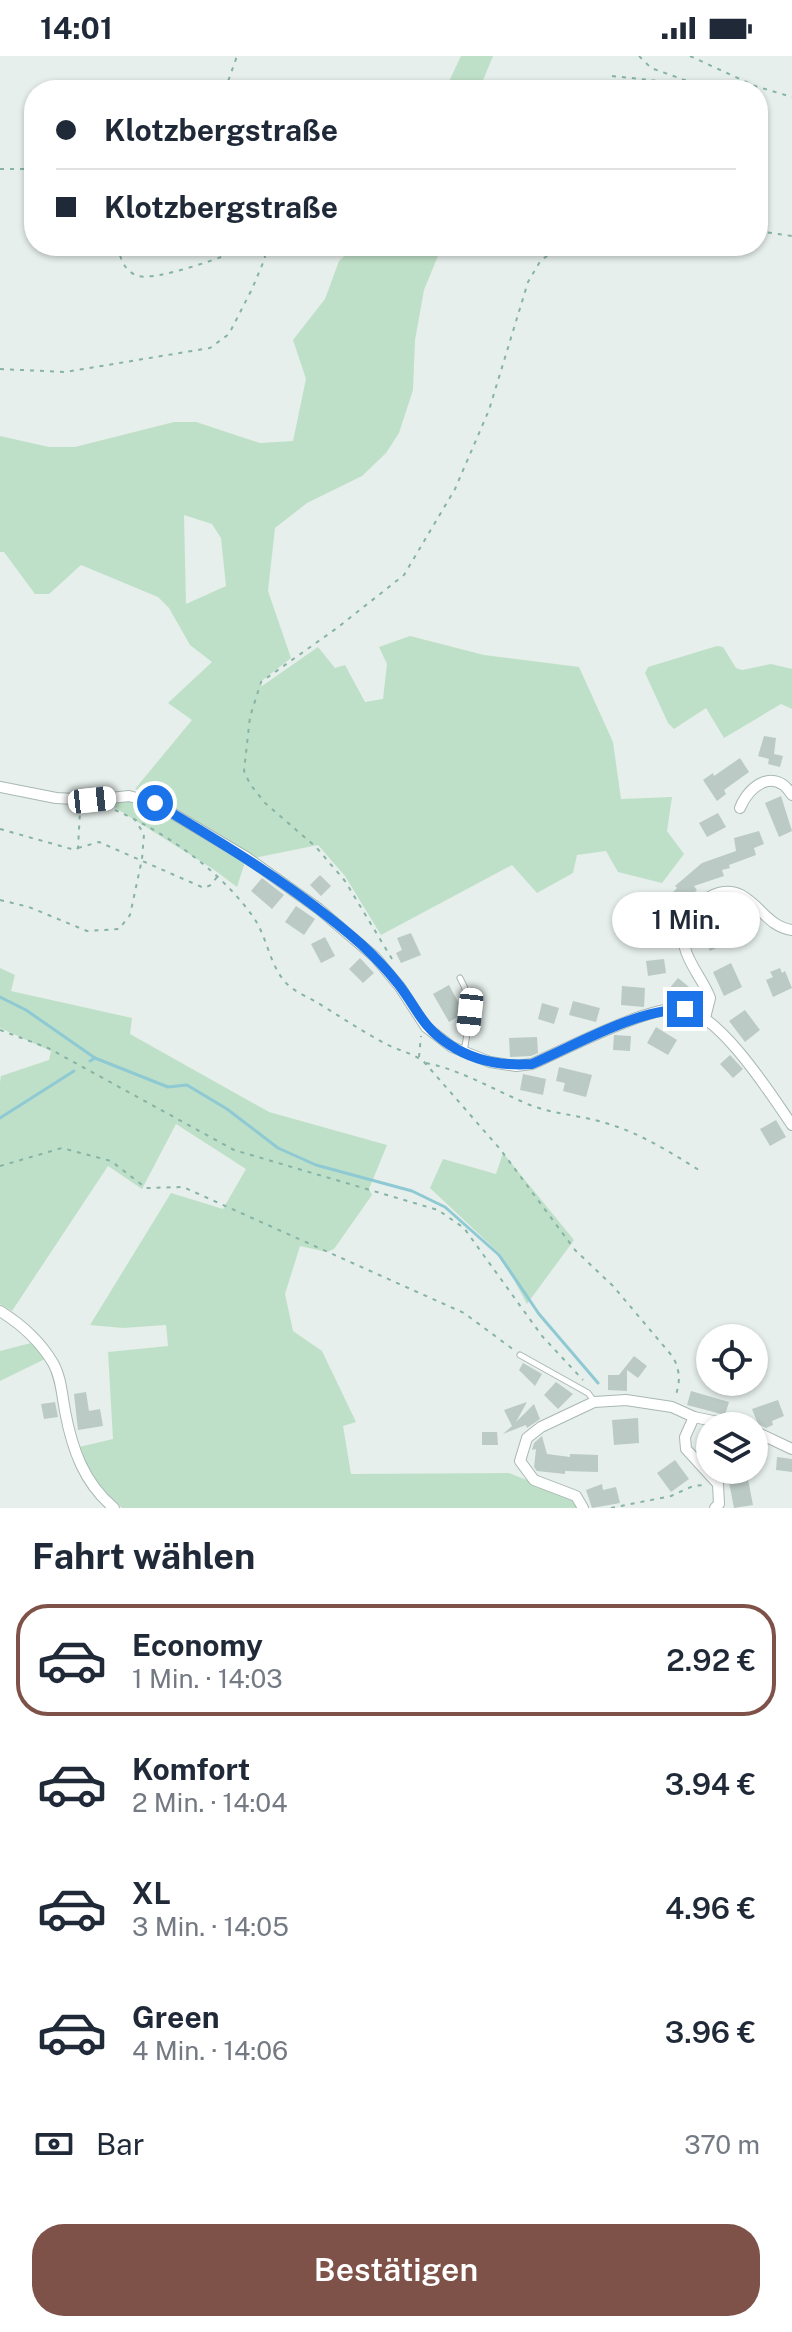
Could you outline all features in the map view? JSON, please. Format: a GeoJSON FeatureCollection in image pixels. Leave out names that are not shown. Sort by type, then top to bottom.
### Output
{"type":"FeatureCollection","features":[{"type":"Feature","properties":{"kind":"street"},"geometry":{"type":"LineString","coordinates":[[740,808],[752,789],[764,780],[784,784],[792,795]]}},
{"type":"Feature","properties":{"kind":"street"},"geometry":{"type":"LineString","coordinates":[[0,787],[56,798],[87,800],[129,796],[155,803],[274,876],[361,944],[400,987],[426,1027],[452,1047],[490,1062],[516,1066],[532,1064],[644,1015],[666,1009],[685,1009],[705,1018],[755,1072],[792,1125]]}},
{"type":"Feature","properties":{"kind":"street"},"geometry":{"type":"LineString","coordinates":[[705,1018],[710,998],[685,948],[684,936],[689,920],[702,902],[726,891],[740,894],[771,922],[791,934]]}},
{"type":"Feature","properties":{"kind":"street"},"geometry":{"type":"LineString","coordinates":[[0,1311],[16,1320],[35,1338],[54,1364],[78,1459],[87,1478],[114,1508]]}},
{"type":"Feature","properties":{"kind":"street"},"geometry":{"type":"LineString","coordinates":[[583,1508],[576,1496],[534,1480],[520,1461],[527,1438],[534,1432],[594,1402],[626,1400],[672,1407],[694,1417],[685,1437],[686,1449],[696,1463]]}},
{"type":"Feature","properties":{"kind":"street"},"geometry":{"type":"LineString","coordinates":[[768,1438],[792,1449]]}},
{"type":"Feature","properties":{"kind":"street"},"geometry":{"type":"LineString","coordinates":[[715,1508],[719,1504],[718,1484]]}},
{"type":"Feature","properties":{"kind":"lane"},"geometry":{"type":"LineString","coordinates":[[460,978],[468,993],[470,1012],[464,1052]]}},
{"type":"Feature","properties":{"kind":"lane"},"geometry":{"type":"LineString","coordinates":[[520,1355],[588,1393],[594,1402]]}},
{"type":"Feature","properties":{"kind":"path"},"geometry":{"type":"LineString","coordinates":[[229,80],[237,56]]}},
{"type":"Feature","properties":{"kind":"path"},"geometry":{"type":"LineString","coordinates":[[639,56],[651,68],[683,80]]}},
{"type":"Feature","properties":{"kind":"path"},"geometry":{"type":"LineString","coordinates":[[690,56],[744,80]]}},
{"type":"Feature","properties":{"kind":"path"},"geometry":{"type":"LineString","coordinates":[[612,76],[650,80]]}},
{"type":"Feature","properties":{"kind":"path"},"geometry":{"type":"LineString","coordinates":[[768,90],[792,97]]}},
{"type":"Feature","properties":{"kind":"path"},"geometry":{"type":"LineString","coordinates":[[1,168],[24,169]]}},
{"type":"Feature","properties":{"kind":"path"},"geometry":{"type":"LineString","coordinates":[[768,232],[792,236]]}},
{"type":"Feature","properties":{"kind":"path"},"geometry":{"type":"LineString","coordinates":[[120,256],[123,264],[135,275],[154,278],[218,256]]}},
{"type":"Feature","properties":{"kind":"path"},"geometry":{"type":"LineString","coordinates":[[0,369],[65,372],[210,348],[229,334],[257,279],[265,256]]}},
{"type":"Feature","properties":{"kind":"path"},"geometry":{"type":"LineString","coordinates":[[392,959],[345,881],[316,847],[265,803],[250,784],[244,771],[250,717],[261,682],[404,575],[455,489],[489,410],[528,282],[541,260],[547,256]]}},
{"type":"Feature","properties":{"kind":"path"},"geometry":{"type":"LineString","coordinates":[[78,848],[87,800],[134,819],[206,865],[255,919],[270,958],[288,985],[389,1046],[419,1057],[500,1149],[567,1242],[613,1286],[673,1357],[680,1369],[680,1382],[672,1407]]}},
{"type":"Feature","properties":{"kind":"path"},"geometry":{"type":"LineString","coordinates":[[0,900],[29,907],[87,931],[119,929],[130,915],[142,859],[144,834],[134,819]]}},
{"type":"Feature","properties":{"kind":"path"},"geometry":{"type":"LineString","coordinates":[[0,829],[75,850],[99,842],[204,888],[217,877]]}},
{"type":"Feature","properties":{"kind":"path"},"geometry":{"type":"LineString","coordinates":[[0,1030],[48,1048],[234,1150],[438,1210],[464,1228],[542,1336],[589,1387],[594,1402]]}},
{"type":"Feature","properties":{"kind":"path"},"geometry":{"type":"LineString","coordinates":[[425,1063],[469,1076],[547,1111],[601,1121],[626,1130],[652,1141],[702,1172]]}},
{"type":"Feature","properties":{"kind":"path"},"geometry":{"type":"LineString","coordinates":[[0,1166],[62,1148],[111,1161],[146,1188],[183,1187],[464,1313],[520,1355]]}},
{"type":"Feature","properties":{"kind":"path"},"geometry":{"type":"LineString","coordinates":[[611,1508],[671,1496],[693,1486],[718,1484]]}},
{"type":"Feature","properties":{"kind":"green space"},"geometry":{"type":"Polygon","coordinates":[[[461,56],[493,56],[483,80],[450,80],[461,56]]]}},
{"type":"Feature","properties":{"kind":"green space"},"geometry":{"type":"Polygon","coordinates":[[[344,256],[438,256],[424,290],[415,340],[413,390],[399,433],[386,453],[362,476],[307,503],[275,528],[268,591],[291,658],[259,683],[262,686],[318,647],[335,668],[345,665],[365,702],[383,699],[387,664],[379,647],[410,636],[484,655],[579,667],[613,742],[621,799],[672,797],[667,831],[684,854],[662,883],[618,872],[606,851],[577,855],[573,873],[537,893],[512,865],[381,935],[345,876],[318,845],[254,858],[162,800],[135,789],[192,720],[168,703],[212,662],[190,645],[169,608],[158,597],[81,565],[49,594],[35,594],[4,552],[0,552],[0,436],[49,447],[75,447],[174,422],[196,422],[260,443],[293,441],[306,379],[293,340],[325,299],[339,261],[344,256]],[[184,515],[186,604],[226,586],[221,538],[212,524],[184,515]]]}},
{"type":"Feature","properties":{"kind":"green space"},"geometry":{"type":"Polygon","coordinates":[[[717,646],[723,647],[736,668],[742,670],[771,664],[792,669],[792,709],[781,704],[724,738],[706,708],[674,729],[668,723],[645,673],[648,667],[717,646]]]}},
{"type":"Feature","properties":{"kind":"green space"},"geometry":{"type":"Polygon","coordinates":[[[106,802],[134,802],[152,808],[245,862],[237,887],[213,869],[106,802]]]}},
{"type":"Feature","properties":{"kind":"green space"},"geometry":{"type":"Polygon","coordinates":[[[0,968],[15,975],[11,991],[132,1018],[130,1034],[269,1112],[387,1145],[369,1189],[372,1195],[334,1249],[327,1252],[300,1246],[285,1294],[293,1331],[322,1351],[356,1422],[343,1426],[351,1474],[509,1473],[572,1498],[580,1508],[122,1508],[89,1475],[79,1447],[113,1439],[108,1352],[168,1346],[166,1325],[123,1328],[90,1325],[171,1193],[223,1209],[246,1169],[176,1124],[142,1189],[108,1166],[12,1311],[0,1304],[1,1076],[49,1060],[51,1051],[0,1028],[0,968]]]}},
{"type":"Feature","properties":{"kind":"green space"},"geometry":{"type":"Polygon","coordinates":[[[503,1153],[574,1240],[527,1304],[500,1254],[430,1188],[443,1159],[496,1174],[503,1153]]]}},
{"type":"Feature","properties":{"kind":"green space"},"geometry":{"type":"Polygon","coordinates":[[[35,1342],[47,1358],[0,1381],[0,1351],[35,1342]]]}},
{"type":"Feature","properties":{"kind":"building"},"geometry":{"type":"Polygon","coordinates":[[[764,736],[776,738],[774,754],[783,756],[780,767],[768,764],[769,759],[758,756],[764,736]]]}},
{"type":"Feature","properties":{"kind":"building"},"geometry":{"type":"Polygon","coordinates":[[[740,758],[749,772],[724,790],[726,794],[717,801],[703,780],[740,758]]]}},
{"type":"Feature","properties":{"kind":"building"},"geometry":{"type":"Polygon","coordinates":[[[781,796],[792,831],[779,837],[765,803],[781,796]]]}},
{"type":"Feature","properties":{"kind":"building"},"geometry":{"type":"Polygon","coordinates":[[[718,813],[726,827],[707,837],[699,823],[718,813]]]}},
{"type":"Feature","properties":{"kind":"building"},"geometry":{"type":"Polygon","coordinates":[[[759,831],[764,844],[754,848],[756,855],[729,865],[730,868],[722,870],[724,876],[694,886],[697,890],[681,904],[672,893],[677,888],[675,886],[702,863],[736,851],[734,838],[759,831]]]}},
{"type":"Feature","properties":{"kind":"building"},"geometry":{"type":"Polygon","coordinates":[[[320,875],[331,886],[321,896],[310,885],[320,875]]]}},
{"type":"Feature","properties":{"kind":"building"},"geometry":{"type":"Polygon","coordinates":[[[262,878],[284,895],[272,909],[251,891],[262,878]]]}},
{"type":"Feature","properties":{"kind":"building"},"geometry":{"type":"Polygon","coordinates":[[[296,906],[315,919],[304,935],[285,922],[296,906]]]}},
{"type":"Feature","properties":{"kind":"building"},"geometry":{"type":"Polygon","coordinates":[[[651,916],[674,920],[671,936],[648,932],[651,916]]]}},
{"type":"Feature","properties":{"kind":"building"},"geometry":{"type":"Polygon","coordinates":[[[713,917],[724,944],[710,951],[698,924],[713,917]]]}},
{"type":"Feature","properties":{"kind":"building"},"geometry":{"type":"Polygon","coordinates":[[[411,933],[421,955],[401,963],[396,953],[402,950],[397,938],[411,933]]]}},
{"type":"Feature","properties":{"kind":"building"},"geometry":{"type":"Polygon","coordinates":[[[325,937],[335,956],[321,963],[311,944],[325,937]]]}},
{"type":"Feature","properties":{"kind":"building"},"geometry":{"type":"Polygon","coordinates":[[[360,958],[374,973],[363,983],[349,969],[360,958]]]}},
{"type":"Feature","properties":{"kind":"building"},"geometry":{"type":"Polygon","coordinates":[[[664,959],[666,973],[648,976],[646,961],[664,959]]]}},
{"type":"Feature","properties":{"kind":"building"},"geometry":{"type":"Polygon","coordinates":[[[731,963],[742,987],[724,996],[713,972],[731,963]]]}},
{"type":"Feature","properties":{"kind":"building"},"geometry":{"type":"Polygon","coordinates":[[[780,968],[782,973],[785,971],[792,988],[773,997],[766,980],[773,977],[770,972],[780,968]]]}},
{"type":"Feature","properties":{"kind":"building"},"geometry":{"type":"Polygon","coordinates":[[[678,978],[694,991],[686,1001],[668,990],[678,978]]]}},
{"type":"Feature","properties":{"kind":"building"},"geometry":{"type":"Polygon","coordinates":[[[449,985],[464,1013],[449,1022],[433,994],[449,985]]]}},
{"type":"Feature","properties":{"kind":"building"},"geometry":{"type":"Polygon","coordinates":[[[622,986],[645,988],[644,1007],[621,1005],[622,986]]]}},
{"type":"Feature","properties":{"kind":"building"},"geometry":{"type":"Polygon","coordinates":[[[573,1001],[600,1008],[596,1022],[569,1015],[573,1001]]]}},
{"type":"Feature","properties":{"kind":"building"},"geometry":{"type":"Polygon","coordinates":[[[542,1003],[559,1008],[554,1024],[538,1019],[542,1003]]]}},
{"type":"Feature","properties":{"kind":"building"},"geometry":{"type":"Polygon","coordinates":[[[745,1010],[760,1030],[745,1042],[729,1021],[745,1010]]]}},
{"type":"Feature","properties":{"kind":"building"},"geometry":{"type":"Polygon","coordinates":[[[656,1027],[677,1040],[668,1055],[647,1043],[656,1027]]]}},
{"type":"Feature","properties":{"kind":"building"},"geometry":{"type":"Polygon","coordinates":[[[614,1035],[631,1036],[630,1051],[613,1050],[614,1035]]]}},
{"type":"Feature","properties":{"kind":"building"},"geometry":{"type":"Polygon","coordinates":[[[537,1037],[538,1053],[510,1057],[509,1038],[537,1037]]]}},
{"type":"Feature","properties":{"kind":"building"},"geometry":{"type":"Polygon","coordinates":[[[730,1055],[743,1069],[733,1078],[720,1064],[730,1055]]]}},
{"type":"Feature","properties":{"kind":"building"},"geometry":{"type":"Polygon","coordinates":[[[559,1067],[592,1075],[586,1097],[563,1091],[565,1083],[556,1081],[559,1067]]]}},
{"type":"Feature","properties":{"kind":"building"},"geometry":{"type":"Polygon","coordinates":[[[523,1074],[546,1079],[543,1095],[520,1090],[523,1074]]]}},
{"type":"Feature","properties":{"kind":"building"},"geometry":{"type":"Polygon","coordinates":[[[776,1120],[786,1137],[770,1146],[760,1129],[776,1120]]]}},
{"type":"Feature","properties":{"kind":"building"},"geometry":{"type":"Polygon","coordinates":[[[634,1356],[647,1366],[638,1378],[627,1370],[627,1391],[608,1390],[608,1375],[619,1375],[634,1356]]]}},
{"type":"Feature","properties":{"kind":"building"},"geometry":{"type":"Polygon","coordinates":[[[523,1363],[542,1374],[535,1386],[519,1370],[523,1363]]]}},
{"type":"Feature","properties":{"kind":"building"},"geometry":{"type":"Polygon","coordinates":[[[556,1382],[573,1394],[558,1409],[544,1395],[556,1382]]]}},
{"type":"Feature","properties":{"kind":"building"},"geometry":{"type":"Polygon","coordinates":[[[691,1391],[696,1392],[696,1396],[729,1402],[726,1412],[687,1405],[691,1391]]]}},
{"type":"Feature","properties":{"kind":"building"},"geometry":{"type":"Polygon","coordinates":[[[86,1392],[89,1411],[100,1409],[103,1426],[78,1430],[74,1394],[86,1392]]]}},
{"type":"Feature","properties":{"kind":"building"},"geometry":{"type":"Polygon","coordinates":[[[778,1400],[784,1416],[772,1421],[773,1425],[768,1427],[768,1412],[753,1412],[752,1409],[778,1400]]]}},
{"type":"Feature","properties":{"kind":"building"},"geometry":{"type":"Polygon","coordinates":[[[55,1402],[58,1417],[44,1419],[41,1404],[55,1402]]]}},
{"type":"Feature","properties":{"kind":"building"},"geometry":{"type":"Polygon","coordinates":[[[527,1402],[516,1422],[534,1404],[540,1419],[527,1428],[526,1425],[503,1434],[512,1426],[504,1410],[527,1402]]]}},
{"type":"Feature","properties":{"kind":"building"},"geometry":{"type":"Polygon","coordinates":[[[638,1418],[639,1443],[614,1445],[612,1420],[638,1418]]]}},
{"type":"Feature","properties":{"kind":"building"},"geometry":{"type":"Polygon","coordinates":[[[482,1432],[497,1432],[498,1445],[482,1445],[482,1432]]]}},
{"type":"Feature","properties":{"kind":"building"},"geometry":{"type":"Polygon","coordinates":[[[542,1436],[547,1454],[570,1457],[570,1454],[598,1455],[598,1472],[565,1471],[565,1474],[537,1471],[534,1467],[536,1449],[532,1450],[534,1443],[542,1436]]]}},
{"type":"Feature","properties":{"kind":"building"},"geometry":{"type":"Polygon","coordinates":[[[777,1457],[792,1459],[792,1472],[776,1470],[777,1457]]]}},
{"type":"Feature","properties":{"kind":"building"},"geometry":{"type":"Polygon","coordinates":[[[675,1460],[689,1479],[671,1492],[657,1473],[675,1460]]]}},
{"type":"Feature","properties":{"kind":"building"},"geometry":{"type":"Polygon","coordinates":[[[602,1484],[603,1490],[616,1487],[620,1503],[592,1508],[586,1490],[602,1484]]]}},
{"type":"Feature","properties":{"kind":"building"},"geometry":{"type":"Polygon","coordinates":[[[729,1484],[749,1484],[753,1505],[734,1508],[729,1484]]]}},
{"type":"Feature","properties":{"kind":"waterway"},"geometry":{"type":"LineString","coordinates":[[0,997],[26,1010],[95,1058],[90,1061]]}},
{"type":"Feature","properties":{"kind":"waterway"},"geometry":{"type":"LineString","coordinates":[[95,1058],[168,1087],[187,1085],[227,1109],[278,1148],[316,1165],[412,1191],[445,1207],[499,1255],[539,1314],[598,1383]]}},
{"type":"Feature","properties":{"kind":"waterway"},"geometry":{"type":"LineString","coordinates":[[0,1118],[74,1071]]}},
{"type":"Feature","properties":{"kind":"route"},"geometry":{"type":"LineString","coordinates":[[155,803],[246,857],[319,909],[375,957],[400,987],[426,1027],[452,1047],[469,1055],[516,1066],[532,1064],[644,1015],[666,1009],[685,1009]]}}]}
